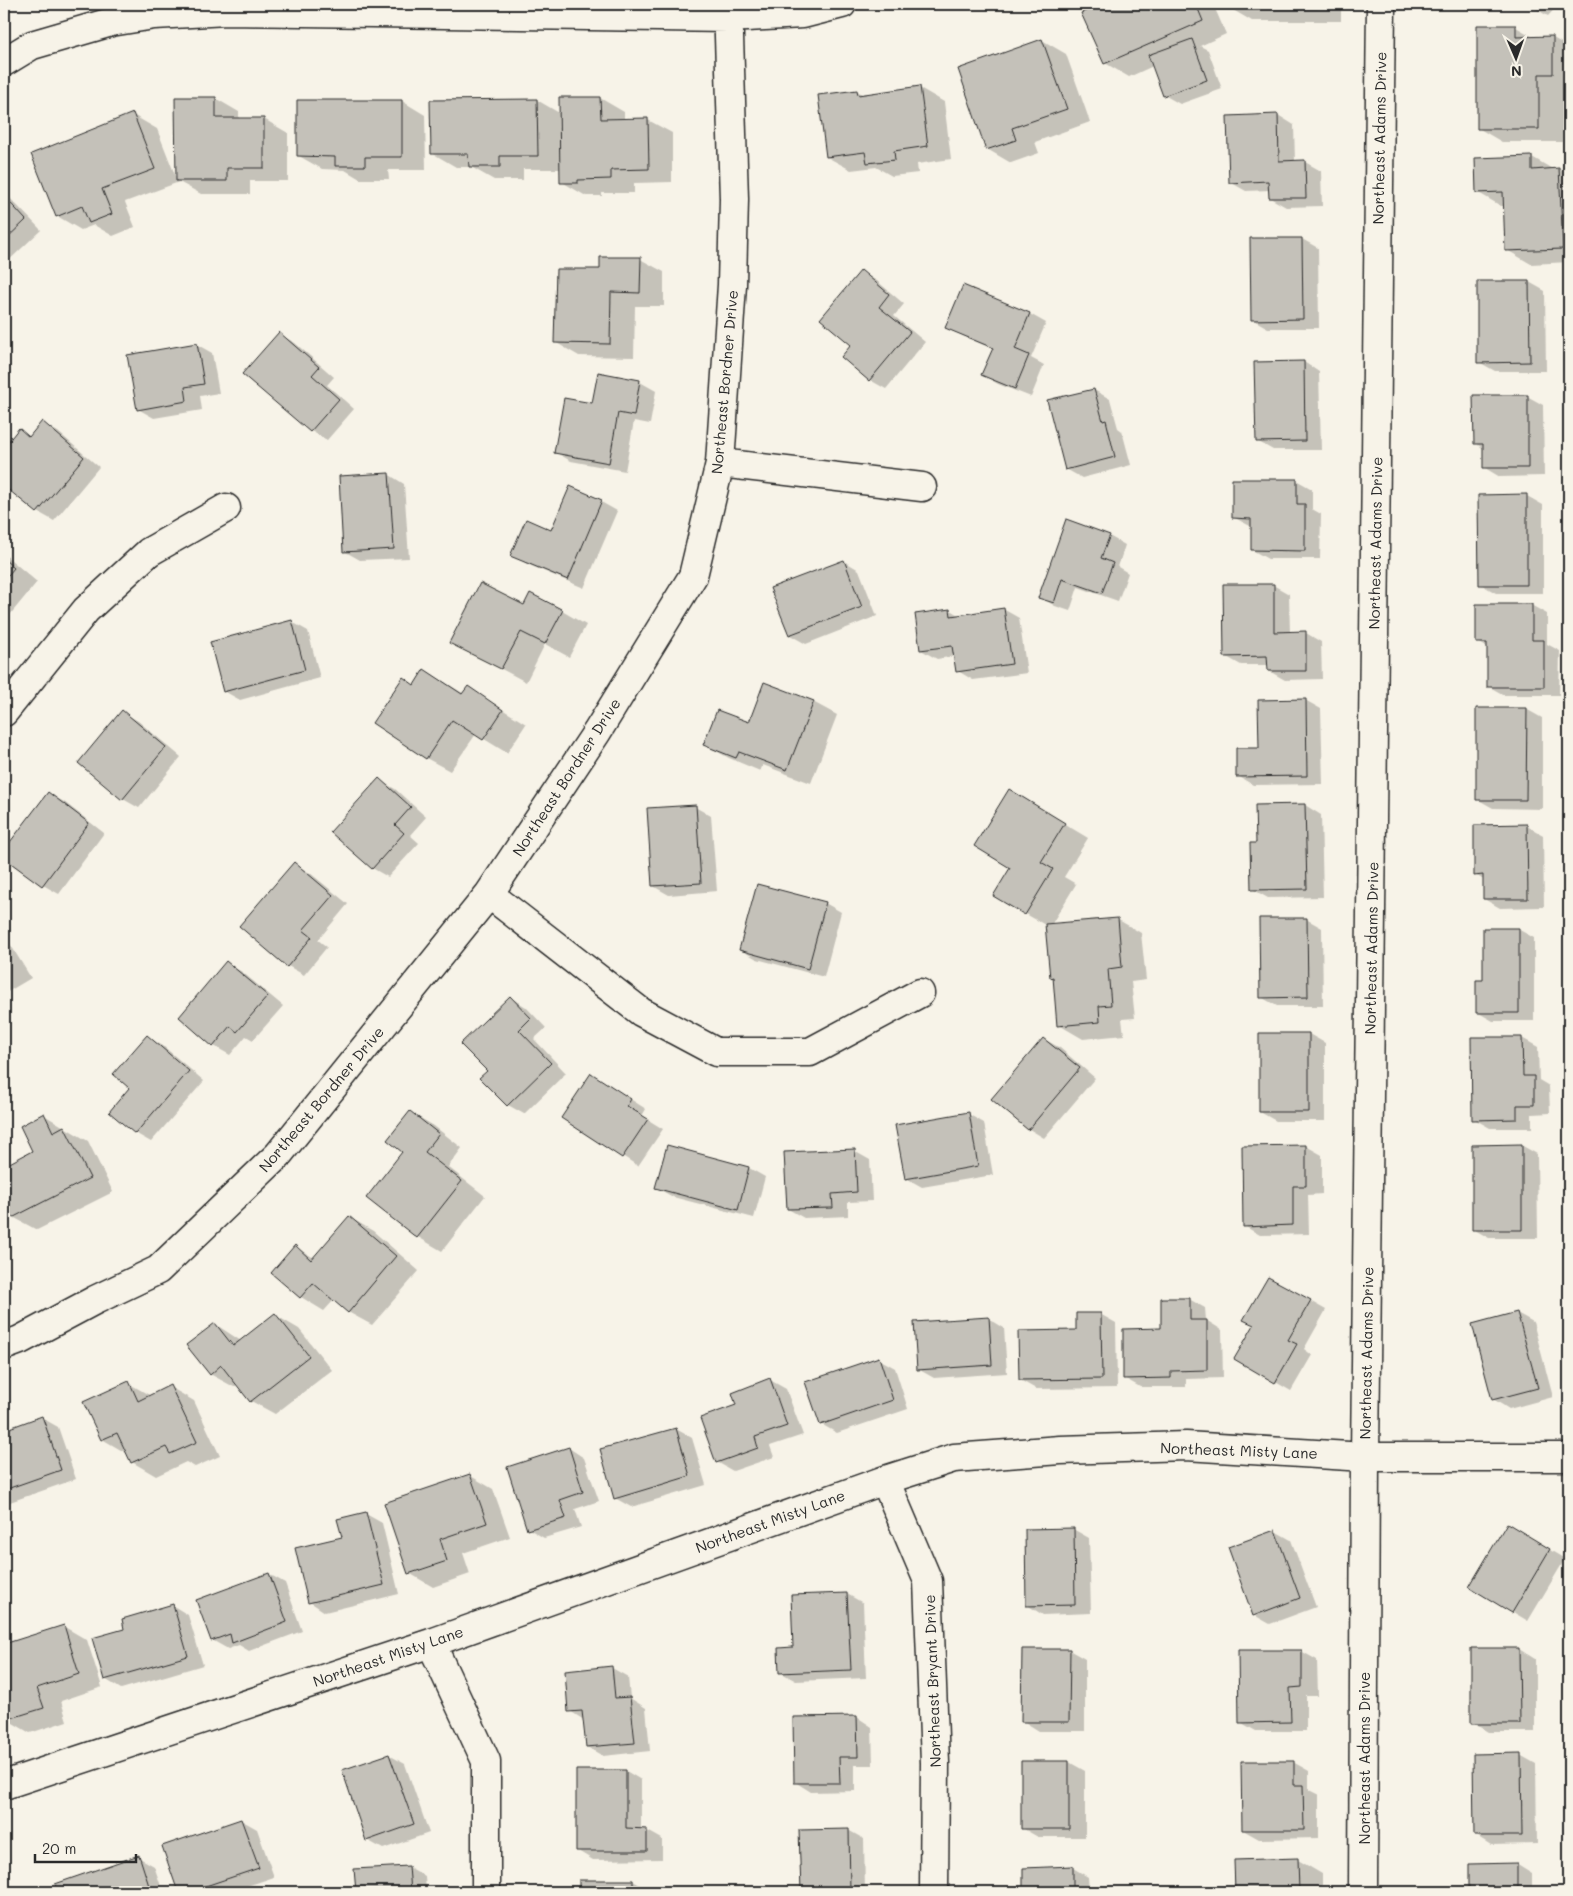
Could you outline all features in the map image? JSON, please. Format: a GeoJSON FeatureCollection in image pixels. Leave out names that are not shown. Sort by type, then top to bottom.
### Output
{"type":"FeatureCollection","features":[{"type":"Feature","properties":{"kind":"street"},"geometry":{"type":"LineString","coordinates":[[4,62],[32,45],[111,22],[154,15],[227,11],[728,11],[803,14],[842,4]]}},
{"type":"Feature","properties":{"kind":"street","name":"Northeast Adams Drive"},"geometry":{"type":"LineString","coordinates":[[1363,1892],[1365,1457],[1381,4]]}},
{"type":"Feature","properties":{"kind":"street","name":"Northeast Bordner Drive"},"geometry":{"type":"LineString","coordinates":[[4,1346],[20,1340],[95,1300],[158,1270],[278,1155],[489,894],[597,732],[693,576],[720,463],[732,285],[734,199],[728,11]]}},
{"type":"Feature","properties":{"kind":"street"},"geometry":{"type":"LineString","coordinates":[[720,463],[922,487]]}},
{"type":"Feature","properties":{"kind":"street"},"geometry":{"type":"LineString","coordinates":[[4,712],[93,604],[149,552],[226,508]]}},
{"type":"Feature","properties":{"kind":"street"},"geometry":{"type":"LineString","coordinates":[[489,894],[641,1012],[716,1052],[810,1052],[920,993]]}},
{"type":"Feature","properties":{"kind":"street","name":"Northeast Misty Lane"},"geometry":{"type":"LineString","coordinates":[[4,1785],[431,1643],[885,1480],[954,1458],[1060,1450],[1186,1446],[1365,1457],[1569,1458]]}},
{"type":"Feature","properties":{"kind":"street","name":"Northeast Bryant Drive"},"geometry":{"type":"LineString","coordinates":[[885,1480],[928,1581],[935,1763],[934,1892]]}},
{"type":"Feature","properties":{"kind":"street"},"geometry":{"type":"LineString","coordinates":[[431,1643],[486,1761],[486,1892]]}},
{"type":"Feature","properties":{"kind":"building"},"geometry":{"type":"Polygon","coordinates":[[[1101,4],[1196,4],[1203,21],[1104,64],[1081,13],[1101,4]]]}},
{"type":"Feature","properties":{"kind":"building"},"geometry":{"type":"Polygon","coordinates":[[[1227,4],[1318,4],[1318,8],[1227,8],[1227,4]]]}},
{"type":"Feature","properties":{"kind":"building"},"geometry":{"type":"Polygon","coordinates":[[[1477,25],[1516,25],[1516,37],[1553,36],[1553,74],[1539,74],[1539,129],[1477,129],[1477,25]]]}},
{"type":"Feature","properties":{"kind":"building"},"geometry":{"type":"Polygon","coordinates":[[[1042,39],[1067,109],[1012,128],[1016,140],[986,150],[958,69],[1042,39]]]}},
{"type":"Feature","properties":{"kind":"building"},"geometry":{"type":"Polygon","coordinates":[[[1192,39],[1207,80],[1163,96],[1148,55],[1192,39]]]}},
{"type":"Feature","properties":{"kind":"building"},"geometry":{"type":"Polygon","coordinates":[[[920,86],[928,146],[894,151],[895,160],[867,163],[865,152],[826,157],[818,95],[857,90],[858,95],[920,86]]]}},
{"type":"Feature","properties":{"kind":"building"},"geometry":{"type":"Polygon","coordinates":[[[175,97],[216,97],[216,118],[264,118],[264,168],[227,168],[227,181],[176,181],[175,97]]]}},
{"type":"Feature","properties":{"kind":"building"},"geometry":{"type":"Polygon","coordinates":[[[559,97],[600,97],[601,119],[648,118],[649,169],[611,170],[611,179],[578,180],[578,183],[560,183],[559,97]]]}},
{"type":"Feature","properties":{"kind":"building"},"geometry":{"type":"Polygon","coordinates":[[[537,99],[538,156],[500,156],[500,167],[469,167],[468,154],[431,154],[430,100],[537,99]]]}},
{"type":"Feature","properties":{"kind":"building"},"geometry":{"type":"Polygon","coordinates":[[[297,100],[402,100],[402,157],[365,157],[365,166],[335,166],[335,157],[297,156],[297,100]]]}},
{"type":"Feature","properties":{"kind":"building"},"geometry":{"type":"Polygon","coordinates":[[[133,113],[155,169],[102,189],[112,214],[89,223],[82,206],[56,217],[31,154],[133,113]]]}},
{"type":"Feature","properties":{"kind":"building"},"geometry":{"type":"Polygon","coordinates":[[[1278,114],[1279,161],[1305,160],[1306,198],[1269,198],[1268,181],[1229,183],[1227,116],[1278,114]]]}},
{"type":"Feature","properties":{"kind":"building"},"geometry":{"type":"Polygon","coordinates":[[[1532,156],[1532,170],[1559,168],[1563,249],[1505,251],[1503,192],[1476,193],[1475,158],[1532,156]]]}},
{"type":"Feature","properties":{"kind":"building"},"geometry":{"type":"Polygon","coordinates":[[[4,196],[26,220],[4,241],[4,196]]]}},
{"type":"Feature","properties":{"kind":"building"},"geometry":{"type":"Polygon","coordinates":[[[1250,238],[1302,238],[1303,319],[1251,320],[1250,238]]]}},
{"type":"Feature","properties":{"kind":"building"},"geometry":{"type":"Polygon","coordinates":[[[600,257],[641,257],[640,293],[611,292],[610,344],[554,343],[556,269],[600,269],[600,257]]]}},
{"type":"Feature","properties":{"kind":"building"},"geometry":{"type":"Polygon","coordinates":[[[861,270],[889,294],[879,307],[910,332],[869,381],[841,357],[851,345],[820,319],[861,270]]]}},
{"type":"Feature","properties":{"kind":"building"},"geometry":{"type":"Polygon","coordinates":[[[1477,281],[1529,281],[1530,362],[1477,363],[1477,281]]]}},
{"type":"Feature","properties":{"kind":"building"},"geometry":{"type":"Polygon","coordinates":[[[963,285],[1030,313],[1015,349],[1029,355],[1015,389],[981,375],[993,348],[945,328],[963,285]]]}},
{"type":"Feature","properties":{"kind":"building"},"geometry":{"type":"Polygon","coordinates":[[[279,332],[319,367],[312,375],[339,399],[310,432],[242,374],[279,332]]]}},
{"type":"Feature","properties":{"kind":"building"},"geometry":{"type":"Polygon","coordinates":[[[197,343],[204,384],[185,387],[187,401],[137,410],[127,355],[197,343]]]}},
{"type":"Feature","properties":{"kind":"building"},"geometry":{"type":"Polygon","coordinates":[[[1304,361],[1305,441],[1256,442],[1254,362],[1304,361]]]}},
{"type":"Feature","properties":{"kind":"building"},"geometry":{"type":"Polygon","coordinates":[[[598,372],[640,380],[634,416],[618,413],[609,463],[554,453],[564,398],[592,403],[598,372]]]}},
{"type":"Feature","properties":{"kind":"building"},"geometry":{"type":"Polygon","coordinates":[[[1094,389],[1103,421],[1106,420],[1115,457],[1065,470],[1047,400],[1094,389]]]}},
{"type":"Feature","properties":{"kind":"building"},"geometry":{"type":"Polygon","coordinates":[[[1473,395],[1528,395],[1528,468],[1483,468],[1483,444],[1474,444],[1473,395]]]}},
{"type":"Feature","properties":{"kind":"building"},"geometry":{"type":"Polygon","coordinates":[[[42,421],[84,457],[37,513],[4,486],[4,447],[19,428],[29,437],[42,421]]]}},
{"type":"Feature","properties":{"kind":"building"},"geometry":{"type":"Polygon","coordinates":[[[389,473],[394,549],[343,552],[339,476],[389,473]]]}},
{"type":"Feature","properties":{"kind":"building"},"geometry":{"type":"Polygon","coordinates":[[[1232,479],[1297,479],[1297,504],[1305,504],[1305,551],[1251,550],[1251,519],[1232,518],[1232,479]]]}},
{"type":"Feature","properties":{"kind":"building"},"geometry":{"type":"Polygon","coordinates":[[[570,486],[602,500],[568,580],[510,556],[526,519],[551,530],[570,486]]]}},
{"type":"Feature","properties":{"kind":"building"},"geometry":{"type":"Polygon","coordinates":[[[1527,494],[1527,585],[1479,585],[1478,495],[1527,494]]]}},
{"type":"Feature","properties":{"kind":"building"},"geometry":{"type":"Polygon","coordinates":[[[1066,519],[1110,535],[1101,558],[1113,563],[1102,593],[1062,579],[1054,603],[1038,598],[1066,519]]]}},
{"type":"Feature","properties":{"kind":"building"},"geometry":{"type":"Polygon","coordinates":[[[4,559],[14,568],[4,580],[4,559]]]}},
{"type":"Feature","properties":{"kind":"building"},"geometry":{"type":"Polygon","coordinates":[[[844,560],[862,607],[789,635],[770,588],[844,560]]]}},
{"type":"Feature","properties":{"kind":"building"},"geometry":{"type":"Polygon","coordinates":[[[480,583],[524,605],[530,593],[563,610],[545,644],[521,632],[501,669],[449,643],[480,583]]]}},
{"type":"Feature","properties":{"kind":"building"},"geometry":{"type":"Polygon","coordinates":[[[1223,584],[1274,584],[1274,632],[1306,631],[1306,671],[1268,671],[1267,656],[1224,657],[1223,584]]]}},
{"type":"Feature","properties":{"kind":"building"},"geometry":{"type":"Polygon","coordinates":[[[1476,604],[1532,604],[1532,640],[1544,640],[1544,687],[1487,687],[1487,643],[1476,643],[1476,604]]]}},
{"type":"Feature","properties":{"kind":"building"},"geometry":{"type":"Polygon","coordinates":[[[1004,608],[1012,664],[956,672],[952,646],[920,650],[915,614],[950,609],[951,616],[1004,608]]]}},
{"type":"Feature","properties":{"kind":"building"},"geometry":{"type":"Polygon","coordinates":[[[292,620],[305,670],[223,692],[210,642],[292,620]]]}},
{"type":"Feature","properties":{"kind":"building"},"geometry":{"type":"Polygon","coordinates":[[[424,669],[462,694],[468,686],[503,710],[483,740],[452,720],[426,759],[372,723],[403,677],[414,685],[424,669]]]}},
{"type":"Feature","properties":{"kind":"building"},"geometry":{"type":"Polygon","coordinates":[[[764,682],[814,701],[787,770],[739,752],[736,758],[703,745],[717,710],[749,722],[764,682]]]}},
{"type":"Feature","properties":{"kind":"building"},"geometry":{"type":"Polygon","coordinates":[[[1306,699],[1307,776],[1236,777],[1236,748],[1259,748],[1258,700],[1306,699]]]}},
{"type":"Feature","properties":{"kind":"building"},"geometry":{"type":"Polygon","coordinates":[[[1476,708],[1527,708],[1526,800],[1476,800],[1476,708]]]}},
{"type":"Feature","properties":{"kind":"building"},"geometry":{"type":"Polygon","coordinates":[[[122,710],[166,747],[122,800],[78,763],[122,710]]]}},
{"type":"Feature","properties":{"kind":"building"},"geometry":{"type":"Polygon","coordinates":[[[379,778],[411,807],[395,825],[404,833],[372,869],[330,832],[379,778]]]}},
{"type":"Feature","properties":{"kind":"building"},"geometry":{"type":"Polygon","coordinates":[[[1009,789],[1065,823],[1041,862],[1053,869],[1025,915],[993,896],[1010,868],[974,846],[1009,789]]]}},
{"type":"Feature","properties":{"kind":"building"},"geometry":{"type":"Polygon","coordinates":[[[48,792],[89,823],[42,886],[4,858],[4,850],[48,792]]]}},
{"type":"Feature","properties":{"kind":"building"},"geometry":{"type":"Polygon","coordinates":[[[1305,804],[1307,889],[1251,890],[1250,843],[1256,843],[1255,805],[1305,804]]]}},
{"type":"Feature","properties":{"kind":"building"},"geometry":{"type":"Polygon","coordinates":[[[696,805],[701,883],[652,886],[647,808],[696,805]]]}},
{"type":"Feature","properties":{"kind":"building"},"geometry":{"type":"Polygon","coordinates":[[[1527,824],[1528,899],[1483,899],[1483,875],[1474,876],[1474,825],[1527,824]]]}},
{"type":"Feature","properties":{"kind":"building"},"geometry":{"type":"Polygon","coordinates":[[[294,862],[333,895],[303,930],[312,937],[287,967],[239,926],[294,862]]]}},
{"type":"Feature","properties":{"kind":"building"},"geometry":{"type":"Polygon","coordinates":[[[757,884],[826,902],[808,969],[739,950],[757,884]]]}},
{"type":"Feature","properties":{"kind":"building"},"geometry":{"type":"Polygon","coordinates":[[[1118,918],[1122,967],[1108,969],[1111,1005],[1099,1006],[1100,1022],[1057,1026],[1053,977],[1050,978],[1045,924],[1118,918]]]}},
{"type":"Feature","properties":{"kind":"building"},"geometry":{"type":"Polygon","coordinates":[[[1259,918],[1307,918],[1308,997],[1260,998],[1259,918]]]}},
{"type":"Feature","properties":{"kind":"building"},"geometry":{"type":"Polygon","coordinates":[[[1483,928],[1519,928],[1519,1013],[1476,1013],[1476,980],[1483,980],[1483,928]]]}},
{"type":"Feature","properties":{"kind":"building"},"geometry":{"type":"Polygon","coordinates":[[[226,961],[268,996],[237,1032],[230,1026],[213,1047],[179,1017],[226,961]]]}},
{"type":"Feature","properties":{"kind":"building"},"geometry":{"type":"Polygon","coordinates":[[[510,996],[531,1018],[519,1030],[551,1063],[507,1106],[479,1078],[487,1071],[460,1044],[510,996]]]}},
{"type":"Feature","properties":{"kind":"building"},"geometry":{"type":"Polygon","coordinates":[[[1259,1033],[1309,1033],[1309,1112],[1259,1112],[1259,1033]]]}},
{"type":"Feature","properties":{"kind":"building"},"geometry":{"type":"Polygon","coordinates":[[[147,1035],[189,1071],[135,1134],[109,1112],[129,1088],[113,1074],[147,1035]]]}},
{"type":"Feature","properties":{"kind":"building"},"geometry":{"type":"Polygon","coordinates":[[[1471,1037],[1522,1037],[1523,1076],[1534,1076],[1534,1105],[1517,1105],[1517,1119],[1472,1120],[1471,1037]]]}},
{"type":"Feature","properties":{"kind":"building"},"geometry":{"type":"Polygon","coordinates":[[[1043,1038],[1080,1068],[1028,1130],[991,1099],[1043,1038]]]}},
{"type":"Feature","properties":{"kind":"building"},"geometry":{"type":"Polygon","coordinates":[[[591,1073],[631,1099],[627,1106],[648,1119],[622,1158],[561,1118],[591,1073]]]}},
{"type":"Feature","properties":{"kind":"building"},"geometry":{"type":"Polygon","coordinates":[[[410,1111],[439,1134],[425,1152],[462,1181],[417,1238],[366,1198],[402,1152],[387,1140],[410,1111]]]}},
{"type":"Feature","properties":{"kind":"building"},"geometry":{"type":"Polygon","coordinates":[[[969,1112],[978,1166],[905,1179],[895,1125],[969,1112]]]}},
{"type":"Feature","properties":{"kind":"building"},"geometry":{"type":"Polygon","coordinates":[[[44,1113],[53,1132],[64,1126],[90,1178],[12,1218],[4,1202],[4,1166],[32,1151],[20,1126],[44,1113]]]}},
{"type":"Feature","properties":{"kind":"building"},"geometry":{"type":"Polygon","coordinates":[[[1522,1144],[1522,1230],[1472,1230],[1472,1145],[1522,1144]]]}},
{"type":"Feature","properties":{"kind":"building"},"geometry":{"type":"Polygon","coordinates":[[[667,1145],[749,1167],[738,1210],[655,1188],[667,1145]]]}},
{"type":"Feature","properties":{"kind":"building"},"geometry":{"type":"Polygon","coordinates":[[[1306,1145],[1306,1186],[1293,1186],[1293,1225],[1243,1227],[1242,1146],[1306,1145]]]}},
{"type":"Feature","properties":{"kind":"building"},"geometry":{"type":"Polygon","coordinates":[[[855,1149],[857,1192],[832,1194],[833,1208],[787,1209],[784,1152],[855,1149]]]}},
{"type":"Feature","properties":{"kind":"building"},"geometry":{"type":"Polygon","coordinates":[[[349,1216],[396,1256],[348,1313],[313,1283],[300,1298],[271,1273],[295,1245],[311,1260],[349,1216]]]}},
{"type":"Feature","properties":{"kind":"building"},"geometry":{"type":"Polygon","coordinates":[[[1268,1277],[1311,1300],[1288,1340],[1297,1344],[1275,1383],[1234,1359],[1254,1325],[1243,1320],[1268,1277]]]}},
{"type":"Feature","properties":{"kind":"building"},"geometry":{"type":"Polygon","coordinates":[[[1161,1298],[1190,1298],[1190,1320],[1207,1320],[1207,1370],[1171,1371],[1171,1378],[1123,1379],[1123,1329],[1161,1328],[1161,1298]]]}},
{"type":"Feature","properties":{"kind":"building"},"geometry":{"type":"Polygon","coordinates":[[[1517,1312],[1538,1388],[1492,1400],[1472,1324],[1517,1312]]]}},
{"type":"Feature","properties":{"kind":"building"},"geometry":{"type":"Polygon","coordinates":[[[275,1313],[309,1356],[250,1402],[221,1365],[210,1375],[186,1345],[215,1323],[233,1346],[275,1313]]]}},
{"type":"Feature","properties":{"kind":"building"},"geometry":{"type":"Polygon","coordinates":[[[1076,1313],[1101,1313],[1102,1379],[1019,1380],[1018,1331],[1076,1330],[1076,1313]]]}},
{"type":"Feature","properties":{"kind":"building"},"geometry":{"type":"Polygon","coordinates":[[[989,1317],[992,1365],[917,1370],[914,1322],[989,1317]]]}},
{"type":"Feature","properties":{"kind":"building"},"geometry":{"type":"Polygon","coordinates":[[[879,1357],[893,1400],[820,1425],[805,1382],[879,1357]]]}},
{"type":"Feature","properties":{"kind":"building"},"geometry":{"type":"Polygon","coordinates":[[[770,1378],[787,1426],[755,1437],[758,1448],[716,1463],[700,1418],[736,1405],[732,1393],[770,1378]]]}},
{"type":"Feature","properties":{"kind":"building"},"geometry":{"type":"Polygon","coordinates":[[[129,1381],[138,1401],[170,1385],[197,1442],[170,1454],[166,1447],[131,1463],[117,1433],[101,1440],[83,1402],[129,1381]]]}},
{"type":"Feature","properties":{"kind":"building"},"geometry":{"type":"Polygon","coordinates":[[[42,1416],[61,1470],[4,1490],[4,1430],[42,1416]]]}},
{"type":"Feature","properties":{"kind":"building"},"geometry":{"type":"Polygon","coordinates":[[[676,1428],[690,1476],[614,1499],[600,1449],[676,1428]]]}},
{"type":"Feature","properties":{"kind":"building"},"geometry":{"type":"Polygon","coordinates":[[[569,1447],[583,1492],[560,1500],[566,1518],[527,1530],[507,1467],[569,1447]]]}},
{"type":"Feature","properties":{"kind":"building"},"geometry":{"type":"Polygon","coordinates":[[[470,1474],[487,1523],[440,1539],[447,1561],[408,1574],[384,1503],[470,1474]]]}},
{"type":"Feature","properties":{"kind":"building"},"geometry":{"type":"Polygon","coordinates":[[[366,1512],[384,1585],[308,1603],[295,1548],[342,1537],[337,1519],[366,1512]]]}},
{"type":"Feature","properties":{"kind":"building"},"geometry":{"type":"Polygon","coordinates":[[[1507,1523],[1550,1549],[1512,1613],[1469,1587],[1507,1523]]]}},
{"type":"Feature","properties":{"kind":"building"},"geometry":{"type":"Polygon","coordinates":[[[1074,1528],[1075,1605],[1026,1606],[1025,1529],[1074,1528]]]}},
{"type":"Feature","properties":{"kind":"building"},"geometry":{"type":"Polygon","coordinates":[[[1275,1530],[1300,1598],[1253,1616],[1228,1547],[1275,1530]]]}},
{"type":"Feature","properties":{"kind":"building"},"geometry":{"type":"Polygon","coordinates":[[[269,1573],[287,1622],[232,1643],[230,1634],[211,1641],[196,1600],[269,1573]]]}},
{"type":"Feature","properties":{"kind":"building"},"geometry":{"type":"Polygon","coordinates":[[[847,1593],[851,1670],[779,1673],[778,1648],[793,1647],[791,1595],[847,1593]]]}},
{"type":"Feature","properties":{"kind":"building"},"geometry":{"type":"Polygon","coordinates":[[[173,1604],[188,1656],[104,1680],[92,1638],[124,1629],[122,1619],[173,1604]]]}},
{"type":"Feature","properties":{"kind":"building"},"geometry":{"type":"Polygon","coordinates":[[[64,1625],[79,1674],[37,1688],[44,1708],[5,1720],[4,1644],[64,1625]]]}},
{"type":"Feature","properties":{"kind":"building"},"geometry":{"type":"Polygon","coordinates":[[[1471,1648],[1519,1648],[1520,1724],[1471,1724],[1471,1648]]]}},
{"type":"Feature","properties":{"kind":"building"},"geometry":{"type":"Polygon","coordinates":[[[1022,1649],[1070,1649],[1069,1722],[1021,1722],[1022,1649]]]}},
{"type":"Feature","properties":{"kind":"building"},"geometry":{"type":"Polygon","coordinates":[[[1238,1650],[1302,1650],[1302,1687],[1290,1688],[1291,1722],[1239,1723],[1238,1650]]]}},
{"type":"Feature","properties":{"kind":"building"},"geometry":{"type":"Polygon","coordinates":[[[612,1666],[615,1698],[630,1697],[635,1743],[586,1747],[582,1711],[568,1712],[565,1671],[612,1666]]]}},
{"type":"Feature","properties":{"kind":"building"},"geometry":{"type":"Polygon","coordinates":[[[857,1716],[858,1757],[839,1757],[840,1783],[794,1783],[793,1717],[857,1716]]]}},
{"type":"Feature","properties":{"kind":"building"},"geometry":{"type":"Polygon","coordinates":[[[1521,1753],[1522,1836],[1474,1836],[1473,1754],[1521,1753]]]}},
{"type":"Feature","properties":{"kind":"building"},"geometry":{"type":"Polygon","coordinates":[[[389,1754],[414,1824],[366,1841],[342,1770],[389,1754]]]}},
{"type":"Feature","properties":{"kind":"building"},"geometry":{"type":"Polygon","coordinates":[[[1021,1761],[1069,1761],[1069,1829],[1021,1829],[1021,1761]]]}},
{"type":"Feature","properties":{"kind":"building"},"geometry":{"type":"Polygon","coordinates":[[[1241,1761],[1294,1761],[1294,1785],[1303,1785],[1304,1830],[1242,1830],[1241,1761]]]}},
{"type":"Feature","properties":{"kind":"building"},"geometry":{"type":"Polygon","coordinates":[[[576,1770],[626,1770],[626,1828],[647,1829],[647,1851],[576,1851],[576,1770]]]}},
{"type":"Feature","properties":{"kind":"building"},"geometry":{"type":"Polygon","coordinates":[[[241,1819],[259,1868],[188,1892],[178,1892],[162,1846],[241,1819]]]}},
{"type":"Feature","properties":{"kind":"building"},"geometry":{"type":"Polygon","coordinates":[[[849,1829],[850,1892],[801,1892],[799,1830],[849,1829]]]}},
{"type":"Feature","properties":{"kind":"building"},"geometry":{"type":"Polygon","coordinates":[[[139,1855],[151,1892],[58,1892],[55,1884],[139,1855]]]}},
{"type":"Feature","properties":{"kind":"building"},"geometry":{"type":"Polygon","coordinates":[[[1298,1858],[1299,1892],[1235,1892],[1234,1860],[1298,1858]]]}},
{"type":"Feature","properties":{"kind":"building"},"geometry":{"type":"Polygon","coordinates":[[[1517,1863],[1517,1892],[1469,1892],[1469,1864],[1517,1863]]]}},
{"type":"Feature","properties":{"kind":"building"},"geometry":{"type":"Polygon","coordinates":[[[409,1866],[411,1892],[356,1892],[354,1869],[409,1866]]]}},
{"type":"Feature","properties":{"kind":"building"},"geometry":{"type":"Polygon","coordinates":[[[1073,1866],[1073,1892],[1023,1892],[1023,1868],[1073,1866]]]}},
{"type":"Feature","properties":{"kind":"building"},"geometry":{"type":"Polygon","coordinates":[[[579,1880],[633,1880],[633,1892],[579,1892],[579,1880]]]}}]}
